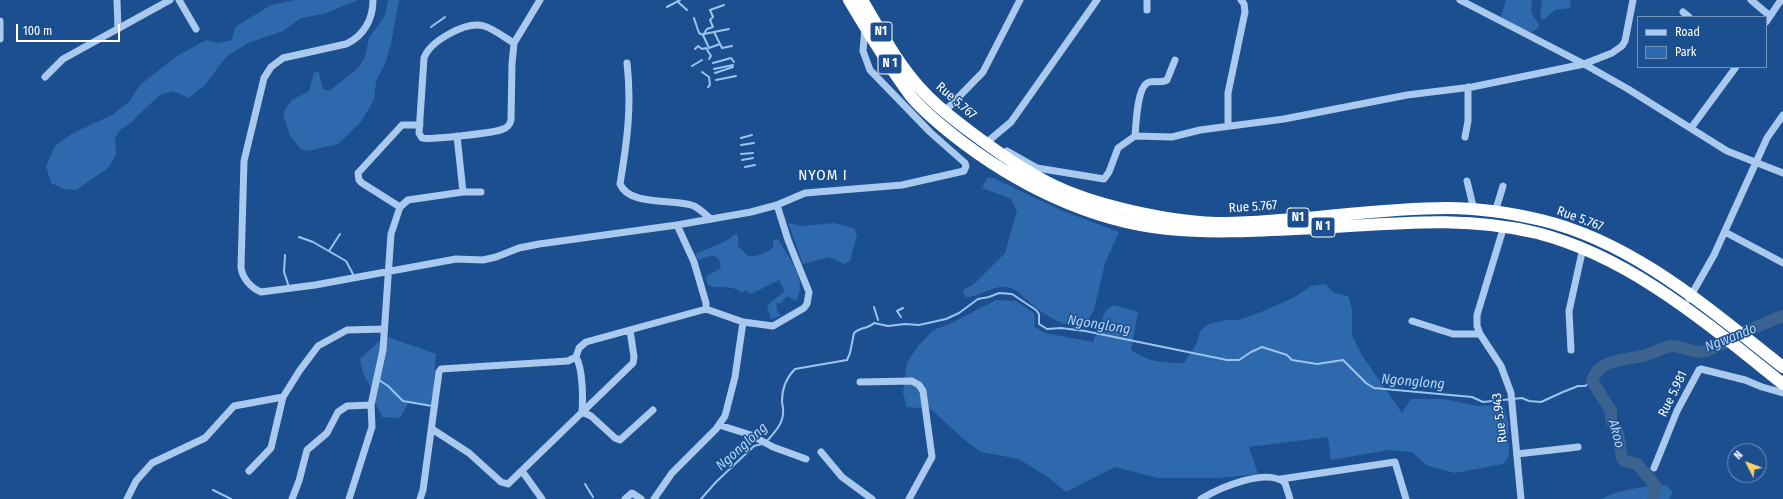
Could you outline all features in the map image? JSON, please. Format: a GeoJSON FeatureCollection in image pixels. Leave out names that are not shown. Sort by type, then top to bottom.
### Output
{"type":"FeatureCollection","features":[{"type":"Feature","properties":{"kind":"highway","name":"N 1"},"geometry":{"type":"LineString","coordinates":[[849,0],[865,27],[912,96],[937,122],[979,155],[1002,170],[1044,193],[1092,211],[1128,222],[1165,229],[1223,232],[1448,221],[1504,226],[1537,233],[1583,248],[1625,268],[1684,307],[1783,384]]}},
{"type":"Feature","properties":{"kind":"highway","name":"Rue 5.767"},"geometry":{"type":"LineString","coordinates":[[862,0],[900,63],[920,88],[944,112],[988,142],[1009,161],[1049,183],[1092,200],[1128,210],[1166,217],[1224,223],[1373,211],[1449,208],[1495,212],[1544,221],[1596,240],[1643,264],[1691,296],[1783,367]]}},
{"type":"Feature","properties":{"kind":"street"},"geometry":{"type":"LineString","coordinates":[[117,0],[118,28]]}},
{"type":"Feature","properties":{"kind":"street"},"geometry":{"type":"LineString","coordinates":[[45,77],[63,59],[170,0]]}},
{"type":"Feature","properties":{"kind":"street"},"geometry":{"type":"LineString","coordinates":[[179,0],[196,29]]}},
{"type":"Feature","properties":{"kind":"street"},"geometry":{"type":"LineString","coordinates":[[374,0],[368,24],[354,40],[346,44],[283,58],[271,67],[264,78],[244,161],[241,267],[242,276],[258,291],[265,293],[456,260],[483,260],[496,257],[519,248],[539,244],[677,225],[751,212],[778,205],[805,193],[902,185],[964,171],[966,169],[965,163],[930,132],[870,70],[863,51],[865,27]]}},
{"type":"Feature","properties":{"kind":"street"},"geometry":{"type":"LineString","coordinates":[[514,44],[484,26],[476,26],[455,31],[429,48],[424,58],[419,133],[424,139],[502,130],[510,124],[514,44],[540,0]]}},
{"type":"Feature","properties":{"kind":"street"},"geometry":{"type":"LineString","coordinates":[[944,112],[983,72],[1020,0]]}},
{"type":"Feature","properties":{"kind":"street"},"geometry":{"type":"LineString","coordinates":[[1097,0],[1011,122],[988,142],[1037,168],[1104,179],[1109,172],[1118,148],[1135,136],[1172,137],[1200,130],[1284,118],[1407,94],[1468,87],[1584,64],[1612,53],[1622,46],[1625,41],[1633,0]]}},
{"type":"Feature","properties":{"kind":"street"},"geometry":{"type":"LineString","coordinates":[[1147,0],[1147,10]]}},
{"type":"Feature","properties":{"kind":"street"},"geometry":{"type":"LineString","coordinates":[[1228,126],[1228,93],[1245,12],[1244,4],[1241,0]]}},
{"type":"Feature","properties":{"kind":"street"},"geometry":{"type":"LineString","coordinates":[[1460,0],[1584,64],[1727,151],[1783,174]]}},
{"type":"Feature","properties":{"kind":"street"},"geometry":{"type":"LineString","coordinates":[[1751,0],[1770,16]]}},
{"type":"Feature","properties":{"kind":"street"},"geometry":{"type":"LineString","coordinates":[[1767,20],[1781,0]]}},
{"type":"Feature","properties":{"kind":"street"},"geometry":{"type":"LineString","coordinates":[[0,21],[0,39]]}},
{"type":"Feature","properties":{"kind":"street"},"geometry":{"type":"LineString","coordinates":[[1135,136],[1139,102],[1144,86],[1150,82],[1166,81],[1175,60]]}},
{"type":"Feature","properties":{"kind":"street"},"geometry":{"type":"LineString","coordinates":[[627,64],[630,85],[628,137],[620,184],[621,188],[626,193],[652,201],[674,202],[693,206],[711,219]]}},
{"type":"Feature","properties":{"kind":"street"},"geometry":{"type":"LineString","coordinates":[[1691,128],[1735,68]]}},
{"type":"Feature","properties":{"kind":"street"},"geometry":{"type":"LineString","coordinates":[[1465,137],[1468,121],[1468,87]]}},
{"type":"Feature","properties":{"kind":"street"},"geometry":{"type":"LineString","coordinates":[[1684,307],[1725,232],[1755,163],[1772,129],[1783,115]]}},
{"type":"Feature","properties":{"kind":"street"},"geometry":{"type":"LineString","coordinates":[[400,207],[362,184],[359,180],[358,173],[402,125],[420,125]]}},
{"type":"Feature","properties":{"kind":"street"},"geometry":{"type":"LineString","coordinates":[[457,136],[462,192]]}},
{"type":"Feature","properties":{"kind":"street"},"geometry":{"type":"LineString","coordinates":[[1467,181],[1474,210]]}},
{"type":"Feature","properties":{"kind":"street"},"geometry":{"type":"LineString","coordinates":[[1495,212],[1503,186]]}},
{"type":"Feature","properties":{"kind":"street"},"geometry":{"type":"LineString","coordinates":[[349,499],[372,427],[371,405],[382,362],[391,234],[400,207],[408,200],[462,192],[481,192]]}},
{"type":"Feature","properties":{"kind":"street"},"geometry":{"type":"LineString","coordinates":[[582,412],[583,403],[579,364],[576,357],[579,348],[586,342],[706,309],[743,322],[773,326],[778,325],[804,308],[807,304],[808,292],[788,240],[778,205]]}},
{"type":"Feature","properties":{"kind":"street"},"geometry":{"type":"LineString","coordinates":[[677,225],[694,262],[706,303],[706,309]]}},
{"type":"Feature","properties":{"kind":"street","name":"Rue 5.943"},"geometry":{"type":"LineString","coordinates":[[1504,226],[1477,315],[1477,326],[1480,334],[1501,366],[1511,393],[1521,499]]}},
{"type":"Feature","properties":{"kind":"street"},"geometry":{"type":"LineString","coordinates":[[1725,232],[1783,263]]}},
{"type":"Feature","properties":{"kind":"street"},"geometry":{"type":"LineString","coordinates":[[1571,350],[1569,310],[1583,248]]}},
{"type":"Feature","properties":{"kind":"street"},"geometry":{"type":"LineString","coordinates":[[654,499],[672,473],[719,425],[725,416],[735,377],[743,322]]}},
{"type":"Feature","properties":{"kind":"street"},"geometry":{"type":"LineString","coordinates":[[1412,322],[1453,334],[1480,334]]}},
{"type":"Feature","properties":{"kind":"street"},"geometry":{"type":"LineString","coordinates":[[249,470],[271,448],[283,398],[300,370],[321,343],[347,330],[384,329]]}},
{"type":"Feature","properties":{"kind":"street"},"geometry":{"type":"LineString","coordinates":[[432,429],[469,453],[504,484],[512,482],[633,363],[634,357],[630,330]]}},
{"type":"Feature","properties":{"kind":"street"},"geometry":{"type":"LineString","coordinates":[[420,499],[432,429],[439,372],[442,369],[568,361],[576,357]]}},
{"type":"Feature","properties":{"kind":"street","name":"Rue 5.981"},"geometry":{"type":"LineString","coordinates":[[1654,468],[1674,417],[1699,370],[1701,369],[1726,374],[1783,394]]}},
{"type":"Feature","properties":{"kind":"street"},"geometry":{"type":"LineString","coordinates":[[860,382],[912,381],[919,385],[923,391],[932,458],[908,499]]}},
{"type":"Feature","properties":{"kind":"street"},"geometry":{"type":"LineString","coordinates":[[130,497],[140,476],[152,463],[205,438],[234,406],[283,398]]}},
{"type":"Feature","properties":{"kind":"street"},"geometry":{"type":"LineString","coordinates":[[292,499],[299,482],[307,450],[326,435],[338,412],[347,406],[371,405]]}},
{"type":"Feature","properties":{"kind":"street"},"geometry":{"type":"LineString","coordinates":[[582,412],[591,416],[615,438],[620,440],[653,410]]}},
{"type":"Feature","properties":{"kind":"street"},"geometry":{"type":"LineString","coordinates":[[719,425],[751,435],[773,447],[806,459]]}},
{"type":"Feature","properties":{"kind":"street"},"geometry":{"type":"LineString","coordinates":[[1517,454],[1578,447]]}},
{"type":"Feature","properties":{"kind":"street"},"geometry":{"type":"LineString","coordinates":[[820,452],[842,477],[872,499]]}},
{"type":"Feature","properties":{"kind":"street"},"geometry":{"type":"LineString","coordinates":[[1201,499],[1217,489],[1246,480],[1274,477],[1281,479],[1395,462],[1406,499]]}},
{"type":"Feature","properties":{"kind":"street"},"geometry":{"type":"LineString","coordinates":[[522,471],[542,499]]}},
{"type":"Feature","properties":{"kind":"street"},"geometry":{"type":"LineString","coordinates":[[1281,479],[1287,487],[1290,499]]}},
{"type":"Feature","properties":{"kind":"street"},"geometry":{"type":"LineString","coordinates":[[624,499],[632,493],[641,499]]}},
{"type":"Feature","properties":{"kind":"green space"},"geometry":{"type":"Polygon","coordinates":[[[295,0],[358,0],[324,14],[301,18],[283,31],[248,43],[226,57],[204,86],[189,98],[173,91],[160,95],[131,123],[120,130],[115,139],[116,155],[108,168],[76,190],[64,189],[51,183],[46,166],[55,146],[73,133],[112,115],[129,102],[140,85],[177,56],[206,40],[218,43],[232,40],[235,27],[271,5],[295,0]]]}},
{"type":"Feature","properties":{"kind":"green space"},"geometry":{"type":"Polygon","coordinates":[[[388,0],[399,0],[391,44],[385,64],[376,81],[374,100],[361,122],[338,144],[307,151],[301,149],[290,136],[284,117],[284,111],[292,100],[309,91],[314,72],[319,72],[323,89],[329,91],[358,68],[365,57],[369,38],[385,16],[388,0]]]}},
{"type":"Feature","properties":{"kind":"green space"},"geometry":{"type":"Polygon","coordinates":[[[1506,0],[1532,0],[1531,12],[1539,25],[1536,30],[1523,30],[1501,17],[1506,0]]]}},
{"type":"Feature","properties":{"kind":"green space"},"geometry":{"type":"Polygon","coordinates":[[[1542,0],[1571,0],[1570,8],[1555,10],[1543,20],[1540,17],[1542,0]]]}},
{"type":"Feature","properties":{"kind":"green space"},"geometry":{"type":"Polygon","coordinates":[[[987,178],[993,178],[1063,211],[1119,232],[1105,263],[1094,310],[1088,321],[1076,327],[1057,321],[1041,312],[1013,289],[1007,287],[995,288],[971,297],[965,297],[963,290],[974,284],[1005,253],[1017,211],[1011,199],[982,188],[987,178]]]}},
{"type":"Feature","properties":{"kind":"green space"},"geometry":{"type":"Polygon","coordinates":[[[788,223],[803,226],[834,223],[854,228],[857,235],[850,261],[844,264],[829,257],[803,264],[788,223]]]}},
{"type":"Feature","properties":{"kind":"green space"},"geometry":{"type":"Polygon","coordinates":[[[736,234],[738,236],[738,246],[748,256],[762,254],[768,251],[773,247],[773,241],[778,239],[792,261],[799,277],[799,293],[796,301],[787,296],[781,303],[776,303],[777,311],[781,316],[771,319],[767,305],[785,291],[779,280],[751,294],[746,291],[741,292],[733,288],[708,285],[706,278],[707,276],[721,268],[719,259],[713,255],[698,260],[695,254],[724,242],[736,234]]]}},
{"type":"Feature","properties":{"kind":"green space"},"geometry":{"type":"Polygon","coordinates":[[[1325,284],[1334,293],[1348,296],[1352,309],[1352,335],[1361,354],[1402,413],[1411,399],[1444,399],[1478,406],[1503,405],[1508,422],[1509,456],[1503,464],[1455,473],[1426,465],[1412,452],[1389,450],[1331,460],[1328,437],[1249,447],[1258,474],[1217,478],[1158,478],[1115,467],[1066,492],[1049,478],[1019,459],[981,452],[961,437],[931,409],[907,407],[903,393],[907,363],[918,346],[933,330],[952,323],[996,300],[1016,301],[1034,313],[1035,327],[1045,333],[1093,342],[1106,310],[1114,305],[1138,312],[1131,350],[1137,354],[1156,361],[1184,363],[1197,343],[1200,331],[1208,324],[1226,320],[1239,320],[1293,298],[1311,286],[1325,284]]]}},
{"type":"Feature","properties":{"kind":"green space"},"geometry":{"type":"Polygon","coordinates":[[[385,336],[436,354],[432,405],[409,402],[400,418],[382,417],[375,402],[374,394],[363,373],[360,359],[385,336]]]}},
{"type":"Feature","properties":{"kind":"green space"},"geometry":{"type":"Polygon","coordinates":[[[1666,485],[1673,492],[1669,499],[1602,499],[1625,490],[1666,485]]]}},
{"type":"Feature","properties":{"kind":"waterway"},"geometry":{"type":"LineString","coordinates":[[667,7],[680,0]]}},
{"type":"Feature","properties":{"kind":"waterway"},"geometry":{"type":"LineString","coordinates":[[678,2],[687,10]]}},
{"type":"Feature","properties":{"kind":"waterway"},"geometry":{"type":"LineString","coordinates":[[703,35],[707,29],[713,27],[710,20],[713,17],[710,10],[724,5]]}},
{"type":"Feature","properties":{"kind":"waterway"},"geometry":{"type":"LineString","coordinates":[[431,27],[445,17]]}},
{"type":"Feature","properties":{"kind":"waterway"},"geometry":{"type":"LineString","coordinates":[[694,18],[699,33],[703,35],[709,48],[720,44]]}},
{"type":"Feature","properties":{"kind":"waterway"},"geometry":{"type":"LineString","coordinates":[[704,34],[729,29]]}},
{"type":"Feature","properties":{"kind":"waterway"},"geometry":{"type":"LineString","coordinates":[[714,32],[722,48],[732,46]]}},
{"type":"Feature","properties":{"kind":"waterway"},"geometry":{"type":"LineString","coordinates":[[695,49],[698,46],[702,49],[706,48],[711,56],[709,59]]}},
{"type":"Feature","properties":{"kind":"waterway"},"geometry":{"type":"LineString","coordinates":[[713,63],[731,58],[734,62]]}},
{"type":"Feature","properties":{"kind":"waterway"},"geometry":{"type":"LineString","coordinates":[[692,66],[702,60]]}},
{"type":"Feature","properties":{"kind":"waterway"},"geometry":{"type":"LineString","coordinates":[[714,69],[733,65]]}},
{"type":"Feature","properties":{"kind":"waterway"},"geometry":{"type":"LineString","coordinates":[[715,73],[733,67]]}},
{"type":"Feature","properties":{"kind":"waterway"},"geometry":{"type":"LineString","coordinates":[[702,72],[709,77],[710,85],[708,87]]}},
{"type":"Feature","properties":{"kind":"waterway"},"geometry":{"type":"LineString","coordinates":[[716,80],[736,76]]}},
{"type":"Feature","properties":{"kind":"waterway"},"geometry":{"type":"LineString","coordinates":[[741,138],[752,135]]}},
{"type":"Feature","properties":{"kind":"waterway"},"geometry":{"type":"LineString","coordinates":[[741,145],[754,143]]}},
{"type":"Feature","properties":{"kind":"waterway"},"geometry":{"type":"LineString","coordinates":[[741,154],[753,153]]}},
{"type":"Feature","properties":{"kind":"waterway"},"geometry":{"type":"LineString","coordinates":[[742,160],[753,158]]}},
{"type":"Feature","properties":{"kind":"waterway"},"geometry":{"type":"LineString","coordinates":[[745,167],[755,165]]}},
{"type":"Feature","properties":{"kind":"waterway"},"geometry":{"type":"LineString","coordinates":[[329,251],[340,234]]}},
{"type":"Feature","properties":{"kind":"waterway"},"geometry":{"type":"LineString","coordinates":[[299,237],[313,242],[346,261],[354,276]]}},
{"type":"Feature","properties":{"kind":"waterway"},"geometry":{"type":"LineString","coordinates":[[285,255],[284,272],[289,287]]}},
{"type":"Feature","properties":{"kind":"waterway","name":"Ngonglong"},"geometry":{"type":"LineString","coordinates":[[767,441],[778,428],[783,417],[782,397],[784,388],[795,369],[847,360],[854,333],[874,323],[888,326],[905,324],[919,325],[946,319],[959,313],[978,299],[999,293],[1012,294],[1036,310],[1039,314],[1039,324],[1047,329],[1061,328],[1085,331],[1227,360],[1239,360],[1262,347],[1287,355],[1292,360],[1317,364],[1343,360],[1366,383],[1374,388],[1472,397],[1483,402],[1522,398],[1529,401],[1541,402],[1578,386],[1585,386],[1592,381]]}},
{"type":"Feature","properties":{"kind":"waterway"},"geometry":{"type":"LineString","coordinates":[[874,307],[878,320]]}},
{"type":"Feature","properties":{"kind":"waterway"},"geometry":{"type":"LineString","coordinates":[[901,317],[897,311],[903,308]]}},
{"type":"Feature","properties":{"kind":"waterway","name":"Ngwando"},"geometry":{"type":"LineString","coordinates":[[1653,499],[1655,485],[1637,464],[1625,461],[1622,458],[1618,433],[1611,420],[1611,411],[1592,381],[1596,373],[1601,368],[1614,361],[1646,355],[1672,346],[1701,352],[1705,351],[1783,316]]}},
{"type":"Feature","properties":{"kind":"waterway"},"geometry":{"type":"LineString","coordinates":[[379,380],[388,386],[403,401],[432,406]]}},
{"type":"Feature","properties":{"kind":"waterway","name":"Ngonglong"},"geometry":{"type":"LineString","coordinates":[[701,499],[716,482],[754,446],[762,444]]}},
{"type":"Feature","properties":{"kind":"waterway"},"geometry":{"type":"LineString","coordinates":[[585,484],[593,497]]}},
{"type":"Feature","properties":{"kind":"waterway"},"geometry":{"type":"LineString","coordinates":[[213,490],[231,499]]}},
{"type":"Feature","properties":{"kind":"district","name":"NYOM I"},"geometry":{"type":"Point","coordinates":[823,176]}},
{"type":"Feature","properties":{"kind":"water label","name":"Akoo"},"geometry":{"type":"Point","coordinates":[1616,434]}}]}
